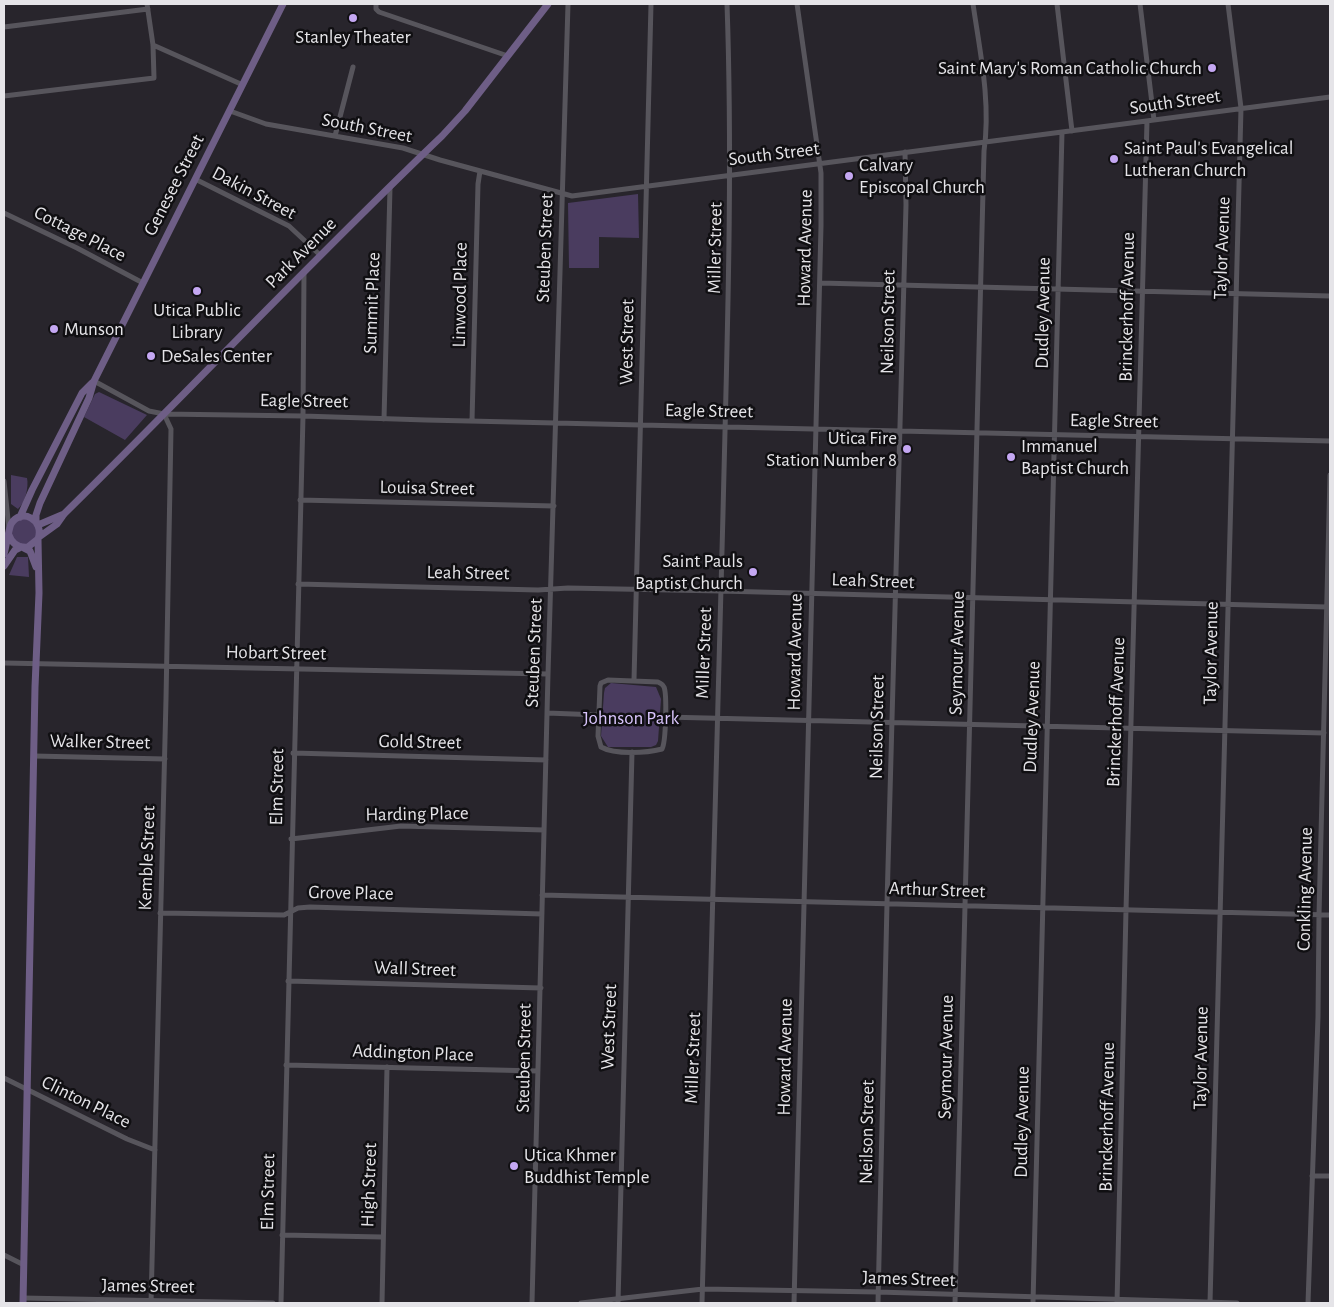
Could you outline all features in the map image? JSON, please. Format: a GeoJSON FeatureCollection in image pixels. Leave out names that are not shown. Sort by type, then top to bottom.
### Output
{"type":"FeatureCollection","features":[{"type":"Feature","properties":{"kind":"street","name":"Genesee Street"},"geometry":{"type":"LineString","coordinates":[[37,523],[36,515],[40,503],[89,398],[94,381],[283,4]]}},
{"type":"Feature","properties":{"kind":"street","name":"Park Avenue"},"geometry":{"type":"LineString","coordinates":[[38,538],[57,524],[64,514],[217,358],[390,188],[465,111],[548,4]]}},
{"type":"Feature","properties":{"kind":"street","name":"Steuben Street"},"geometry":{"type":"LineString","coordinates":[[532,1303],[550,589],[568,4]]}},
{"type":"Feature","properties":{"kind":"street","name":"West Street"},"geometry":{"type":"LineString","coordinates":[[634,680],[651,4]]}},
{"type":"Feature","properties":{"kind":"street","name":"Miller Street"},"geometry":{"type":"LineString","coordinates":[[702,1303],[731,175],[727,4]]}},
{"type":"Feature","properties":{"kind":"street","name":"Howard Avenue"},"geometry":{"type":"LineString","coordinates":[[794,1303],[821,226],[820,164],[797,4]]}},
{"type":"Feature","properties":{"kind":"street","name":"Seymour Avenue"},"geometry":{"type":"LineString","coordinates":[[956,1303],[977,433],[985,142],[987,134],[986,102],[973,4]]}},
{"type":"Feature","properties":{"kind":"street"},"geometry":{"type":"LineString","coordinates":[[1057,4],[1072,131]]}},
{"type":"Feature","properties":{"kind":"street"},"geometry":{"type":"LineString","coordinates":[[1140,4],[1154,120]]}},
{"type":"Feature","properties":{"kind":"street","name":"Taylor Avenue"},"geometry":{"type":"LineString","coordinates":[[1210,1303],[1241,108],[1228,4]]}},
{"type":"Feature","properties":{"kind":"street"},"geometry":{"type":"LineString","coordinates":[[4,27],[147,6],[153,45],[154,78],[4,96]]}},
{"type":"Feature","properties":{"kind":"street"},"geometry":{"type":"LineString","coordinates":[[376,6],[379,12],[508,56]]}},
{"type":"Feature","properties":{"kind":"street"},"geometry":{"type":"LineString","coordinates":[[153,45],[242,85]]}},
{"type":"Feature","properties":{"kind":"street"},"geometry":{"type":"LineString","coordinates":[[335,136],[353,67]]}},
{"type":"Feature","properties":{"kind":"street","name":"South Street"},"geometry":{"type":"LineString","coordinates":[[230,111],[266,124],[402,148],[572,196],[1330,96]]}},
{"type":"Feature","properties":{"kind":"street","name":"Brinckerhoff Avenue"},"geometry":{"type":"LineString","coordinates":[[1117,1301],[1147,121]]}},
{"type":"Feature","properties":{"kind":"street","name":"Dudley Avenue"},"geometry":{"type":"LineString","coordinates":[[1033,1303],[1062,132]]}},
{"type":"Feature","properties":{"kind":"street","name":"Neilson Street"},"geometry":{"type":"LineString","coordinates":[[878,1303],[906,205],[905,152]]}},
{"type":"Feature","properties":{"kind":"street","name":"Linwood Place"},"geometry":{"type":"LineString","coordinates":[[472,421],[478,184],[480,171]]}},
{"type":"Feature","properties":{"kind":"street","name":"Dakin Street"},"geometry":{"type":"LineString","coordinates":[[195,179],[289,226],[320,255]]}},
{"type":"Feature","properties":{"kind":"street","name":"Summit Place"},"geometry":{"type":"LineString","coordinates":[[384,419],[390,188]]}},
{"type":"Feature","properties":{"kind":"street","name":"Cottage Place"},"geometry":{"type":"LineString","coordinates":[[4,213],[77,248],[143,283]]}},
{"type":"Feature","properties":{"kind":"street","name":"Elm Street"},"geometry":{"type":"LineString","coordinates":[[281,1303],[304,272]]}},
{"type":"Feature","properties":{"kind":"street"},"geometry":{"type":"LineString","coordinates":[[820,283],[1330,296]]}},
{"type":"Feature","properties":{"kind":"street","name":"Genesee Street"},"geometry":{"type":"LineString","coordinates":[[19,517],[82,393],[94,381]]}},
{"type":"Feature","properties":{"kind":"street","name":"Eagle Street"},"geometry":{"type":"LineString","coordinates":[[94,381],[149,411],[164,414],[1330,441]]}},
{"type":"Feature","properties":{"kind":"street","name":"Kemble Street"},"geometry":{"type":"LineString","coordinates":[[151,1302],[165,759],[171,430],[164,414]]}},
{"type":"Feature","properties":{"kind":"street","name":"Conkling Avenue"},"geometry":{"type":"LineString","coordinates":[[1308,1303],[1318,1017],[1330,476]]}},
{"type":"Feature","properties":{"kind":"street"},"geometry":{"type":"LineString","coordinates":[[4,481],[9,532],[13,543],[30,551],[39,578]]}},
{"type":"Feature","properties":{"kind":"street","name":"Louisa Street"},"geometry":{"type":"LineString","coordinates":[[300,500],[554,506]]}},
{"type":"Feature","properties":{"kind":"street"},"geometry":{"type":"LineString","coordinates":[[6,507],[13,516],[29,517],[37,523],[39,578],[23,1300]]}},
{"type":"Feature","properties":{"kind":"street","name":"Park Avenue"},"geometry":{"type":"LineString","coordinates":[[37,523],[64,514]]}},
{"type":"Feature","properties":{"kind":"street"},"geometry":{"type":"LineString","coordinates":[[4,554],[9,532],[14,520],[19,517]]}},
{"type":"Feature","properties":{"kind":"street"},"geometry":{"type":"LineString","coordinates":[[4,566],[15,550],[32,546],[38,538]]}},
{"type":"Feature","properties":{"kind":"street","name":"Leah Street"},"geometry":{"type":"LineString","coordinates":[[298,584],[636,589],[1327,607]]}},
{"type":"Feature","properties":{"kind":"street","name":"Hobart Street"},"geometry":{"type":"LineString","coordinates":[[4,663],[548,674]]}},
{"type":"Feature","properties":{"kind":"street"},"geometry":{"type":"LineString","coordinates":[[608,680],[634,680],[663,684],[665,690],[664,744],[662,749],[632,752],[607,750],[601,747],[598,736],[601,683],[608,680]]}},
{"type":"Feature","properties":{"kind":"street"},"geometry":{"type":"LineString","coordinates":[[547,713],[599,715]]}},
{"type":"Feature","properties":{"kind":"street"},"geometry":{"type":"LineString","coordinates":[[665,717],[1324,733]]}},
{"type":"Feature","properties":{"kind":"street","name":"West Street"},"geometry":{"type":"LineString","coordinates":[[618,1301],[632,752]]}},
{"type":"Feature","properties":{"kind":"street","name":"Gold Street"},"geometry":{"type":"LineString","coordinates":[[293,753],[546,760]]}},
{"type":"Feature","properties":{"kind":"street","name":"Walker Street"},"geometry":{"type":"LineString","coordinates":[[34,756],[165,759]]}},
{"type":"Feature","properties":{"kind":"street","name":"Harding Place"},"geometry":{"type":"LineString","coordinates":[[291,839],[400,826],[544,830]]}},
{"type":"Feature","properties":{"kind":"street","name":"Arthur Street"},"geometry":{"type":"LineString","coordinates":[[542,895],[1330,915]]}},
{"type":"Feature","properties":{"kind":"street","name":"Grove Place"},"geometry":{"type":"LineString","coordinates":[[160,913],[284,915],[298,908],[310,907],[542,914]]}},
{"type":"Feature","properties":{"kind":"street","name":"Wall Street"},"geometry":{"type":"LineString","coordinates":[[288,981],[541,988]]}},
{"type":"Feature","properties":{"kind":"street","name":"Addington Place"},"geometry":{"type":"LineString","coordinates":[[286,1065],[538,1071]]}},
{"type":"Feature","properties":{"kind":"street","name":"High Street"},"geometry":{"type":"LineString","coordinates":[[382,1303],[387,1067]]}},
{"type":"Feature","properties":{"kind":"street","name":"Clinton Place"},"geometry":{"type":"LineString","coordinates":[[4,1078],[127,1139],[155,1150]]}},
{"type":"Feature","properties":{"kind":"street"},"geometry":{"type":"LineString","coordinates":[[1312,1176],[1330,1176]]}},
{"type":"Feature","properties":{"kind":"street"},"geometry":{"type":"LineString","coordinates":[[282,1235],[382,1237]]}},
{"type":"Feature","properties":{"kind":"street"},"geometry":{"type":"LineString","coordinates":[[4,1255],[24,1265]]}},
{"type":"Feature","properties":{"kind":"street","name":"James Street"},"geometry":{"type":"LineString","coordinates":[[581,1303],[618,1301],[702,1289],[878,1292],[1117,1301],[1237,1303]]}},
{"type":"Feature","properties":{"kind":"street","name":"James Street"},"geometry":{"type":"LineString","coordinates":[[23,1300],[273,1303]]}},
{"type":"Feature","properties":{"kind":"green space"},"geometry":{"type":"Polygon","coordinates":[[[638,194],[639,238],[599,237],[599,268],[569,268],[568,203],[638,194]]]}},
{"type":"Feature","properties":{"kind":"green space"},"geometry":{"type":"Polygon","coordinates":[[[99,392],[147,415],[125,440],[84,417],[95,394],[99,392]]]}},
{"type":"Feature","properties":{"kind":"green space"},"geometry":{"type":"Polygon","coordinates":[[[11,475],[27,478],[26,495],[18,509],[11,504],[11,475]]]}},
{"type":"Feature","properties":{"kind":"green space"},"geometry":{"type":"Polygon","coordinates":[[[25,516],[39,529],[32,545],[13,543],[10,525],[25,516]]]}},
{"type":"Feature","properties":{"kind":"green space"},"geometry":{"type":"Polygon","coordinates":[[[17,557],[28,557],[29,577],[9,575],[17,557]]]}},
{"type":"Feature","properties":{"kind":"green space","name":"Johnson Park"},"geometry":{"type":"Polygon","coordinates":[[[611,683],[656,687],[661,699],[658,741],[656,745],[651,747],[608,747],[601,736],[604,693],[605,688],[611,683]]]}},
{"type":"Feature","properties":{"kind":"place","name":"Stanley Theater"},"geometry":{"type":"Point","coordinates":[353,18]}},
{"type":"Feature","properties":{"kind":"place","name":"Saint Mary's Roman Catholic Church"},"geometry":{"type":"Point","coordinates":[1212,68]}},
{"type":"Feature","properties":{"kind":"place","name":"Saint Paul's Evangelical Lutheran Church"},"geometry":{"type":"Point","coordinates":[1114,159]}},
{"type":"Feature","properties":{"kind":"place","name":"Calvary Episcopal Church"},"geometry":{"type":"Point","coordinates":[849,176]}},
{"type":"Feature","properties":{"kind":"place","name":"Utica Public Library"},"geometry":{"type":"Point","coordinates":[197,291]}},
{"type":"Feature","properties":{"kind":"place","name":"Munson"},"geometry":{"type":"Point","coordinates":[54,329]}},
{"type":"Feature","properties":{"kind":"place","name":"DeSales Center"},"geometry":{"type":"Point","coordinates":[151,356]}},
{"type":"Feature","properties":{"kind":"place","name":"Utica Fire Station Number 8"},"geometry":{"type":"Point","coordinates":[907,449]}},
{"type":"Feature","properties":{"kind":"place","name":"Immanuel Baptist Church"},"geometry":{"type":"Point","coordinates":[1011,457]}},
{"type":"Feature","properties":{"kind":"place","name":"Saint Pauls Baptist Church"},"geometry":{"type":"Point","coordinates":[753,572]}},
{"type":"Feature","properties":{"kind":"place","name":"Utica Khmer Buddhist Temple"},"geometry":{"type":"Point","coordinates":[514,1166]}}]}
